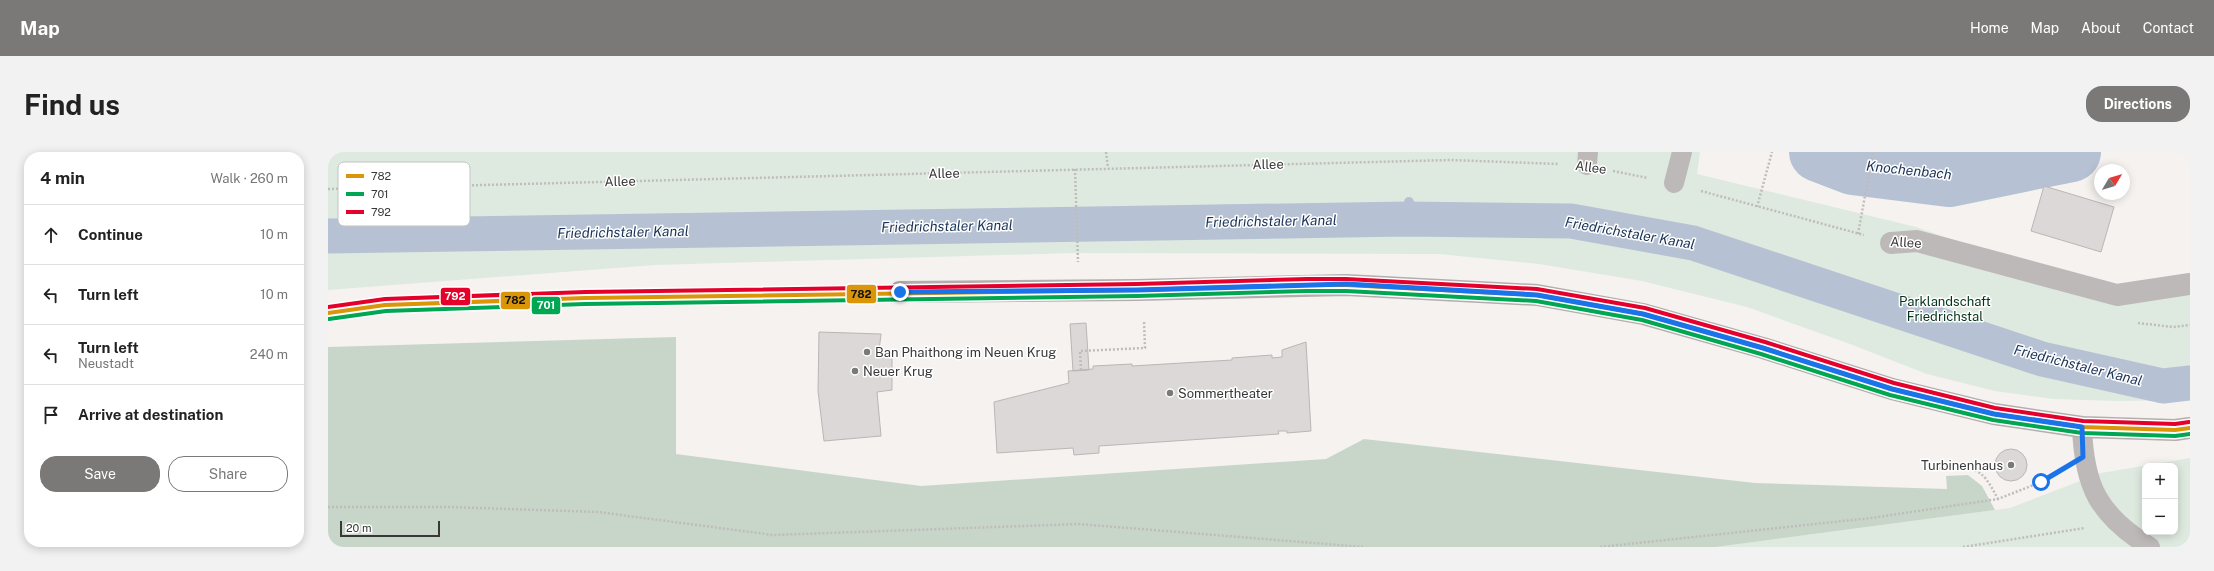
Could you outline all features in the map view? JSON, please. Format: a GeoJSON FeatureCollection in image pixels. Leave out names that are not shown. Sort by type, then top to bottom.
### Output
{"type":"FeatureCollection","features":[{"type":"Feature","properties":{"kind":"main road"},"geometry":{"type":"LineString","coordinates":[[900,292],[1137,290],[1346,284],[1537,295],[1643,314],[1763,348],[1892,389],[1994,414],[2082,427],[2175,430],[2190,428]]}},
{"type":"Feature","properties":{"kind":"street","name":"Allee"},"geometry":{"type":"LineString","coordinates":[[1891,243],[1917,241],[2117,294],[2190,284]]}},
{"type":"Feature","properties":{"kind":"lane"},"geometry":{"type":"LineString","coordinates":[[1674,184],[1682,152]]}},
{"type":"Feature","properties":{"kind":"lane"},"geometry":{"type":"LineString","coordinates":[[2082,427],[2083,457],[2091,487],[2102,506],[2117,523],[2150,547]]}},
{"type":"Feature","properties":{"kind":"path"},"geometry":{"type":"LineString","coordinates":[[1106,152],[1108,168]]}},
{"type":"Feature","properties":{"kind":"path"},"geometry":{"type":"LineString","coordinates":[[1756,207],[1772,152]]}},
{"type":"Feature","properties":{"kind":"path"},"geometry":{"type":"LineString","coordinates":[[1858,234],[1863,198],[1873,152]]}},
{"type":"Feature","properties":{"kind":"path","name":"Allee"},"geometry":{"type":"LineString","coordinates":[[470,185],[1108,168],[1587,158],[1756,207],[1891,243]]}},
{"type":"Feature","properties":{"kind":"path"},"geometry":{"type":"LineString","coordinates":[[1075,169],[1078,262]]}},
{"type":"Feature","properties":{"kind":"path","name":"Allee"},"geometry":{"type":"LineString","coordinates":[[328,189],[338,189]]}},
{"type":"Feature","properties":{"kind":"path"},"geometry":{"type":"LineString","coordinates":[[1081,370],[1080,351],[1145,348],[1144,321]]}},
{"type":"Feature","properties":{"kind":"path"},"geometry":{"type":"LineString","coordinates":[[1600,547],[1871,518],[1998,499],[2041,482],[2083,457]]}},
{"type":"Feature","properties":{"kind":"path"},"geometry":{"type":"LineString","coordinates":[[1939,468],[1980,472],[1986,477],[1998,499]]}},
{"type":"Feature","properties":{"kind":"path"},"geometry":{"type":"LineString","coordinates":[[328,507],[449,507],[598,512],[774,535],[1079,524],[1363,547]]}},
{"type":"Feature","properties":{"kind":"path"},"geometry":{"type":"LineString","coordinates":[[1963,547],[2117,523]]}},
{"type":"Feature","properties":{"kind":"green space","name":"Parklandschaft Friedrichstal"},"geometry":{"type":"Polygon","coordinates":[[[328,152],[1700,152],[1697,174],[1916,227],[2002,257],[2117,289],[2190,290],[2190,400],[2119,401],[2053,399],[1995,391],[1927,374],[1850,344],[1747,307],[1642,281],[1539,264],[1439,254],[1073,253],[655,265],[328,290],[328,152]]]}},
{"type":"Feature","properties":{"kind":"green space"},"geometry":{"type":"Polygon","coordinates":[[[676,337],[676,454],[921,486],[1326,459],[1364,439],[1755,483],[1947,489],[1946,476],[1968,475],[1982,486],[1995,510],[1716,547],[328,547],[328,347],[676,337]]]}},
{"type":"Feature","properties":{"kind":"green space"},"geometry":{"type":"Polygon","coordinates":[[[2190,458],[2190,547],[1716,547],[2010,508],[2101,473],[2142,466],[2142,535],[2178,535],[2178,463],[2160,463],[2190,458]]]}},
{"type":"Feature","properties":{"kind":"building"},"geometry":{"type":"Polygon","coordinates":[[[2044,186],[2114,207],[2101,252],[2031,231],[2044,186]]]}},
{"type":"Feature","properties":{"kind":"building"},"geometry":{"type":"Polygon","coordinates":[[[1086,323],[1089,370],[1073,371],[1070,324],[1086,323]]]}},
{"type":"Feature","properties":{"kind":"building","name":"Neuer Krug"},"geometry":{"type":"Polygon","coordinates":[[[819,332],[881,334],[879,351],[892,350],[892,390],[877,392],[881,436],[824,441],[818,391],[819,332]]]}},
{"type":"Feature","properties":{"kind":"building","name":"Sommertheater"},"geometry":{"type":"Polygon","coordinates":[[[1306,342],[1311,431],[1287,433],[1287,431],[1278,431],[1279,434],[1099,446],[1099,453],[1074,455],[1073,448],[997,453],[994,402],[1069,383],[1068,371],[1093,369],[1093,366],[1132,364],[1132,366],[1232,360],[1232,358],[1272,355],[1272,358],[1282,357],[1282,350],[1306,342]]]}},
{"type":"Feature","properties":{"kind":"building","name":"Turbinenhaus"},"geometry":{"type":"Polygon","coordinates":[[[2008,449],[2014,449],[2024,456],[2027,465],[2026,471],[2020,478],[2014,481],[2008,481],[1998,474],[1995,468],[1995,462],[2002,452],[2008,449]]]}},
{"type":"Feature","properties":{"kind":"waterway","name":"Knochenbach"},"geometry":{"type":"LineString","coordinates":[[1819,152],[1853,165],[1949,177],[2071,152]]}},
{"type":"Feature","properties":{"kind":"waterway"},"geometry":{"type":"LineString","coordinates":[[1407,219],[1409,202]]}},
{"type":"Feature","properties":{"kind":"waterway","name":"Friedrichstaler Kanal"},"geometry":{"type":"LineString","coordinates":[[328,236],[1407,219],[1571,221],[1693,243],[2042,359],[2163,386],[2190,383]]}},
{"type":"Feature","properties":{"kind":"transit line","name":"792"},"geometry":{"type":"LineString","coordinates":[[328,307],[385,299],[585,292],[1137,284],[1307,279],[1346,279],[1537,289],[1645,308],[1765,342],[1894,383],[1995,408],[2083,421],[2175,424],[2189,422]]}},
{"type":"Feature","properties":{"kind":"transit line","name":"782"},"geometry":{"type":"LineString","coordinates":[[328,313],[385,305],[585,298],[1137,290],[1307,285],[1346,285],[1537,295],[1643,314],[1763,348],[1892,389],[1994,414],[2082,427],[2175,430],[2190,428]]}},
{"type":"Feature","properties":{"kind":"transit line","name":"701"},"geometry":{"type":"LineString","coordinates":[[329,319],[386,311],[585,304],[1137,296],[1307,291],[1346,291],[1536,301],[1642,320],[1761,354],[1890,395],[1993,420],[2082,433],[2175,436],[2190,434]]}},
{"type":"Feature","properties":{"kind":"place","name":"Ban Phaithong im Neuen Krug"},"geometry":{"type":"Point","coordinates":[867,352]}},
{"type":"Feature","properties":{"kind":"place","name":"Neuer Krug"},"geometry":{"type":"Point","coordinates":[855,371]}},
{"type":"Feature","properties":{"kind":"place","name":"Sommertheater"},"geometry":{"type":"Point","coordinates":[1170,393]}},
{"type":"Feature","properties":{"kind":"place","name":"Turbinenhaus"},"geometry":{"type":"Point","coordinates":[2011,465]}},
{"type":"Feature","properties":{"kind":"route"},"geometry":{"type":"LineString","coordinates":[[900,292],[1137,290],[1346,284],[1537,295],[1643,314],[1763,348],[1892,389],[1994,414],[2082,427],[2083,457],[2041,482]]}}]}
